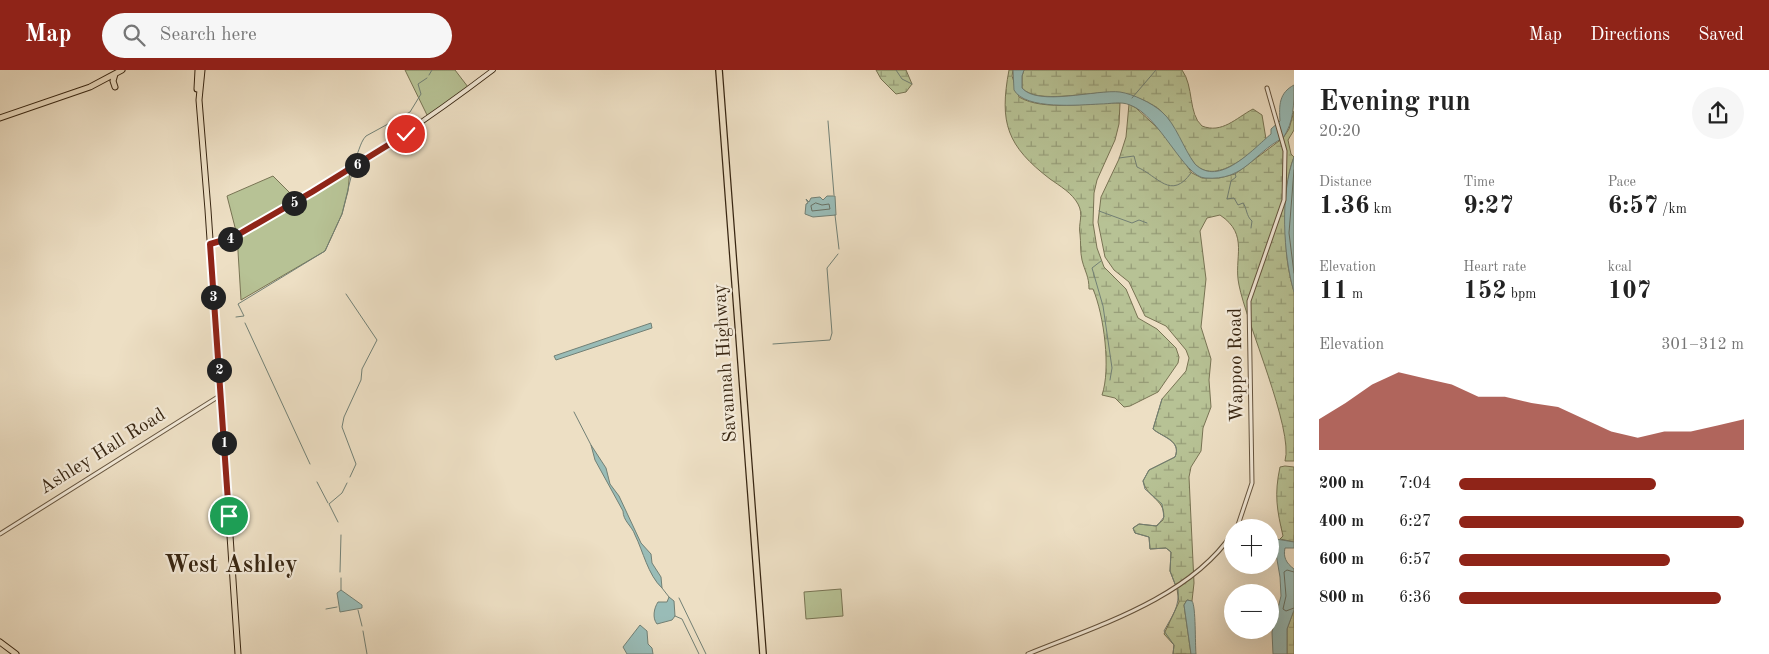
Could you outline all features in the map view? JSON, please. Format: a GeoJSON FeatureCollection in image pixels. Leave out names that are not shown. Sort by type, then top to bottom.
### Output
{"type":"FeatureCollection","features":[{"type":"Feature","properties":{"kind":"highway","name":"Savannah Highway"},"geometry":{"type":"LineString","coordinates":[[719,70],[763,654]]}},
{"type":"Feature","properties":{"kind":"main road"},"geometry":{"type":"LineString","coordinates":[[0,118],[82,90],[122,70]]}},
{"type":"Feature","properties":{"kind":"main road"},"geometry":{"type":"LineString","coordinates":[[198,70],[238,654]]}},
{"type":"Feature","properties":{"kind":"main road"},"geometry":{"type":"LineString","coordinates":[[199,94],[202,70]]}},
{"type":"Feature","properties":{"kind":"main road"},"geometry":{"type":"LineString","coordinates":[[210,244],[234,237],[427,120],[493,70]]}},
{"type":"Feature","properties":{"kind":"main road"},"geometry":{"type":"LineString","coordinates":[[115,74],[113,81],[115,87]]}},
{"type":"Feature","properties":{"kind":"main road"},"geometry":{"type":"LineString","coordinates":[[0,642],[16,654]]}},
{"type":"Feature","properties":{"kind":"street","name":"Wappoo Road"},"geometry":{"type":"LineString","coordinates":[[1240,519],[1252,483],[1249,301],[1284,200],[1285,151],[1267,88]]}},
{"type":"Feature","properties":{"kind":"street","name":"Ashley Hall Road"},"geometry":{"type":"LineString","coordinates":[[0,534],[221,395]]}},
{"type":"Feature","properties":{"kind":"street"},"geometry":{"type":"LineString","coordinates":[[1028,654],[1134,610],[1200,570],[1218,554],[1224,545]]}},
{"type":"Feature","properties":{"kind":"green space"},"geometry":{"type":"Polygon","coordinates":[[[405,70],[455,70],[468,87],[428,117],[405,70]]]}},
{"type":"Feature","properties":{"kind":"green space"},"geometry":{"type":"Polygon","coordinates":[[[876,70],[906,70],[912,84],[906,92],[896,94],[881,79],[876,70]]]}},
{"type":"Feature","properties":{"kind":"green space"},"geometry":{"type":"Polygon","coordinates":[[[1009,70],[1013,70],[1012,76],[1019,97],[1029,102],[1054,105],[1120,103],[1119,124],[1115,140],[1097,180],[1094,193],[1093,223],[1097,248],[1104,267],[1126,289],[1138,318],[1157,329],[1176,348],[1179,357],[1178,363],[1158,392],[1130,406],[1124,407],[1115,398],[1102,395],[1106,371],[1105,342],[1097,300],[1093,289],[1089,289],[1088,277],[1081,257],[1080,208],[1066,190],[1035,167],[1015,144],[1006,119],[1005,105],[1009,70]]]}},
{"type":"Feature","properties":{"kind":"green space"},"geometry":{"type":"Polygon","coordinates":[[[1024,70],[1182,70],[1186,77],[1195,114],[1202,126],[1209,128],[1222,127],[1253,109],[1262,115],[1266,139],[1242,159],[1222,170],[1212,171],[1203,169],[1194,163],[1164,114],[1153,105],[1133,97],[1112,93],[1039,96],[1029,93],[1022,88],[1024,70]]]}},
{"type":"Feature","properties":{"kind":"green space"},"geometry":{"type":"Polygon","coordinates":[[[1129,104],[1136,108],[1164,134],[1192,173],[1202,178],[1219,178],[1235,174],[1283,138],[1289,129],[1294,111],[1294,130],[1288,140],[1291,154],[1294,157],[1288,183],[1286,235],[1288,268],[1294,292],[1294,461],[1285,461],[1286,446],[1283,426],[1243,302],[1238,275],[1238,239],[1235,231],[1220,215],[1207,218],[1200,231],[1206,279],[1201,327],[1211,359],[1209,380],[1211,407],[1203,428],[1201,451],[1191,467],[1189,477],[1194,583],[1192,601],[1187,600],[1184,605],[1191,654],[1173,654],[1174,645],[1164,634],[1179,602],[1177,589],[1170,571],[1171,552],[1166,548],[1150,549],[1149,537],[1135,533],[1133,528],[1139,524],[1156,526],[1163,520],[1163,508],[1145,487],[1143,481],[1149,470],[1175,457],[1176,447],[1173,443],[1153,429],[1162,399],[1186,371],[1189,358],[1186,350],[1166,326],[1145,316],[1129,282],[1114,270],[1105,257],[1098,222],[1101,197],[1119,159],[1126,137],[1129,104]]]}},
{"type":"Feature","properties":{"kind":"green space"},"geometry":{"type":"Polygon","coordinates":[[[350,169],[348,191],[342,214],[325,251],[241,300],[237,235],[227,196],[273,176],[297,200],[350,169]]]}},
{"type":"Feature","properties":{"kind":"green space"},"geometry":{"type":"Polygon","coordinates":[[[1280,467],[1294,467],[1294,542],[1280,539],[1283,536],[1278,510],[1277,486],[1280,467]]]}},
{"type":"Feature","properties":{"kind":"green space"},"geometry":{"type":"Polygon","coordinates":[[[841,589],[843,616],[806,619],[804,592],[841,589]]]}},
{"type":"Feature","properties":{"kind":"green space"},"geometry":{"type":"Polygon","coordinates":[[[1294,610],[1294,654],[1287,654],[1287,629],[1294,610]]]}},
{"type":"Feature","properties":{"kind":"water"},"geometry":{"type":"Polygon","coordinates":[[[1013,70],[1024,70],[1022,88],[1030,94],[1054,97],[1120,92],[1148,102],[1167,117],[1195,164],[1204,170],[1214,172],[1235,164],[1271,134],[1271,129],[1280,121],[1281,100],[1285,92],[1294,85],[1293,113],[1283,138],[1272,144],[1239,171],[1219,178],[1205,178],[1188,168],[1161,132],[1141,111],[1123,103],[1053,105],[1029,101],[1014,90],[1013,70]]]}},
{"type":"Feature","properties":{"kind":"water"},"geometry":{"type":"Polygon","coordinates":[[[1294,157],[1294,292],[1285,243],[1285,206],[1294,157]]]}},
{"type":"Feature","properties":{"kind":"water"},"geometry":{"type":"Polygon","coordinates":[[[827,196],[835,196],[836,215],[813,217],[805,214],[806,204],[808,203],[806,199],[809,202],[811,198],[820,197],[823,200],[827,196]]]}},
{"type":"Feature","properties":{"kind":"water"},"geometry":{"type":"Polygon","coordinates":[[[651,323],[652,328],[556,360],[554,356],[651,323]]]}},
{"type":"Feature","properties":{"kind":"water"},"geometry":{"type":"Polygon","coordinates":[[[591,445],[606,468],[610,484],[619,496],[641,543],[651,554],[652,563],[661,577],[662,588],[649,570],[634,532],[626,521],[623,511],[595,460],[591,445]]]}},
{"type":"Feature","properties":{"kind":"water"},"geometry":{"type":"Polygon","coordinates":[[[1279,540],[1294,542],[1294,548],[1285,548],[1284,551],[1286,560],[1294,569],[1294,610],[1287,629],[1287,654],[1273,654],[1272,639],[1279,639],[1279,540]]]}},
{"type":"Feature","properties":{"kind":"water"},"geometry":{"type":"Polygon","coordinates":[[[341,590],[362,605],[362,608],[340,612],[337,593],[341,590]]]}},
{"type":"Feature","properties":{"kind":"water"},"geometry":{"type":"Polygon","coordinates":[[[669,597],[674,601],[675,616],[672,620],[657,624],[654,616],[657,604],[658,602],[667,602],[669,597]]]}},
{"type":"Feature","properties":{"kind":"water"},"geometry":{"type":"Polygon","coordinates":[[[1187,600],[1192,601],[1193,604],[1196,654],[1191,654],[1184,605],[1187,600]]]}},
{"type":"Feature","properties":{"kind":"water"},"geometry":{"type":"Polygon","coordinates":[[[640,625],[647,631],[648,644],[652,648],[653,654],[627,654],[623,647],[640,625]]]}},
{"type":"Feature","properties":{"kind":"waterway"},"geometry":{"type":"LineString","coordinates":[[429,75],[432,70]]}},
{"type":"Feature","properties":{"kind":"waterway"},"geometry":{"type":"LineString","coordinates":[[896,70],[902,79],[912,84]]}},
{"type":"Feature","properties":{"kind":"waterway"},"geometry":{"type":"LineString","coordinates":[[1132,98],[1156,70]]}},
{"type":"Feature","properties":{"kind":"waterway"},"geometry":{"type":"LineString","coordinates":[[351,165],[366,136],[410,112],[421,94],[418,84],[427,78]]}},
{"type":"Feature","properties":{"kind":"waterway"},"geometry":{"type":"LineString","coordinates":[[828,121],[834,195]]}},
{"type":"Feature","properties":{"kind":"waterway"},"geometry":{"type":"LineString","coordinates":[[1119,158],[1134,156],[1137,167],[1164,184],[1171,186],[1184,181],[1191,173]]}},
{"type":"Feature","properties":{"kind":"waterway"},"geometry":{"type":"LineString","coordinates":[[236,317],[244,316],[238,304],[325,251],[342,214],[353,169]]}},
{"type":"Feature","properties":{"kind":"waterway"},"geometry":{"type":"LineString","coordinates":[[1235,173],[1236,177],[1231,181],[1227,199],[1234,198],[1238,205],[1243,203],[1252,221],[1251,228]]}},
{"type":"Feature","properties":{"kind":"waterway"},"geometry":{"type":"LineString","coordinates":[[1099,211],[1132,223],[1139,220],[1147,223]]}},
{"type":"Feature","properties":{"kind":"waterway"},"geometry":{"type":"LineString","coordinates":[[835,215],[839,249]]}},
{"type":"Feature","properties":{"kind":"waterway"},"geometry":{"type":"LineString","coordinates":[[773,344],[830,340],[832,333],[827,268],[838,254]]}},
{"type":"Feature","properties":{"kind":"waterway"},"geometry":{"type":"LineString","coordinates":[[1101,261],[1092,268],[1103,306],[1112,368],[1110,380]]}},
{"type":"Feature","properties":{"kind":"waterway"},"geometry":{"type":"LineString","coordinates":[[346,294],[377,340],[362,369],[361,380],[344,417],[342,427],[356,464],[350,477]]}},
{"type":"Feature","properties":{"kind":"waterway"},"geometry":{"type":"LineString","coordinates":[[245,323],[310,464]]}},
{"type":"Feature","properties":{"kind":"waterway"},"geometry":{"type":"LineString","coordinates":[[1162,399],[1153,429],[1173,443],[1176,447],[1175,457],[1149,470],[1143,481],[1145,489],[1162,504],[1164,517],[1157,526],[1139,524],[1133,528],[1135,533],[1149,537],[1150,549],[1166,548],[1171,552],[1170,571],[1175,584]]}},
{"type":"Feature","properties":{"kind":"waterway"},"geometry":{"type":"LineString","coordinates":[[574,412],[591,445]]}},
{"type":"Feature","properties":{"kind":"waterway"},"geometry":{"type":"LineString","coordinates":[[317,482],[328,503]]}},
{"type":"Feature","properties":{"kind":"waterway"},"geometry":{"type":"LineString","coordinates":[[338,522],[329,504],[342,493],[347,483]]}},
{"type":"Feature","properties":{"kind":"waterway"},"geometry":{"type":"LineString","coordinates":[[340,572],[341,535]]}},
{"type":"Feature","properties":{"kind":"waterway"},"geometry":{"type":"LineString","coordinates":[[341,578],[341,590]]}},
{"type":"Feature","properties":{"kind":"waterway"},"geometry":{"type":"LineString","coordinates":[[662,588],[669,597]]}},
{"type":"Feature","properties":{"kind":"waterway"},"geometry":{"type":"LineString","coordinates":[[1173,654],[1174,645],[1164,631],[1177,606],[1178,589]]}},
{"type":"Feature","properties":{"kind":"waterway"},"geometry":{"type":"LineString","coordinates":[[679,598],[706,654]]}},
{"type":"Feature","properties":{"kind":"waterway"},"geometry":{"type":"LineString","coordinates":[[326,609],[337,607]]}},
{"type":"Feature","properties":{"kind":"waterway"},"geometry":{"type":"LineString","coordinates":[[358,610],[362,626]]}},
{"type":"Feature","properties":{"kind":"waterway"},"geometry":{"type":"LineString","coordinates":[[675,616],[682,619],[699,654]]}},
{"type":"Feature","properties":{"kind":"waterway"},"geometry":{"type":"LineString","coordinates":[[363,631],[367,654]]}},
{"type":"Feature","properties":{"kind":"district","name":"West Ashley"},"geometry":{"type":"Point","coordinates":[231,566]}},
{"type":"Feature","properties":{"kind":"route"},"geometry":{"type":"LineString","coordinates":[[229,516],[210,244],[234,237],[406,134]]}}]}
